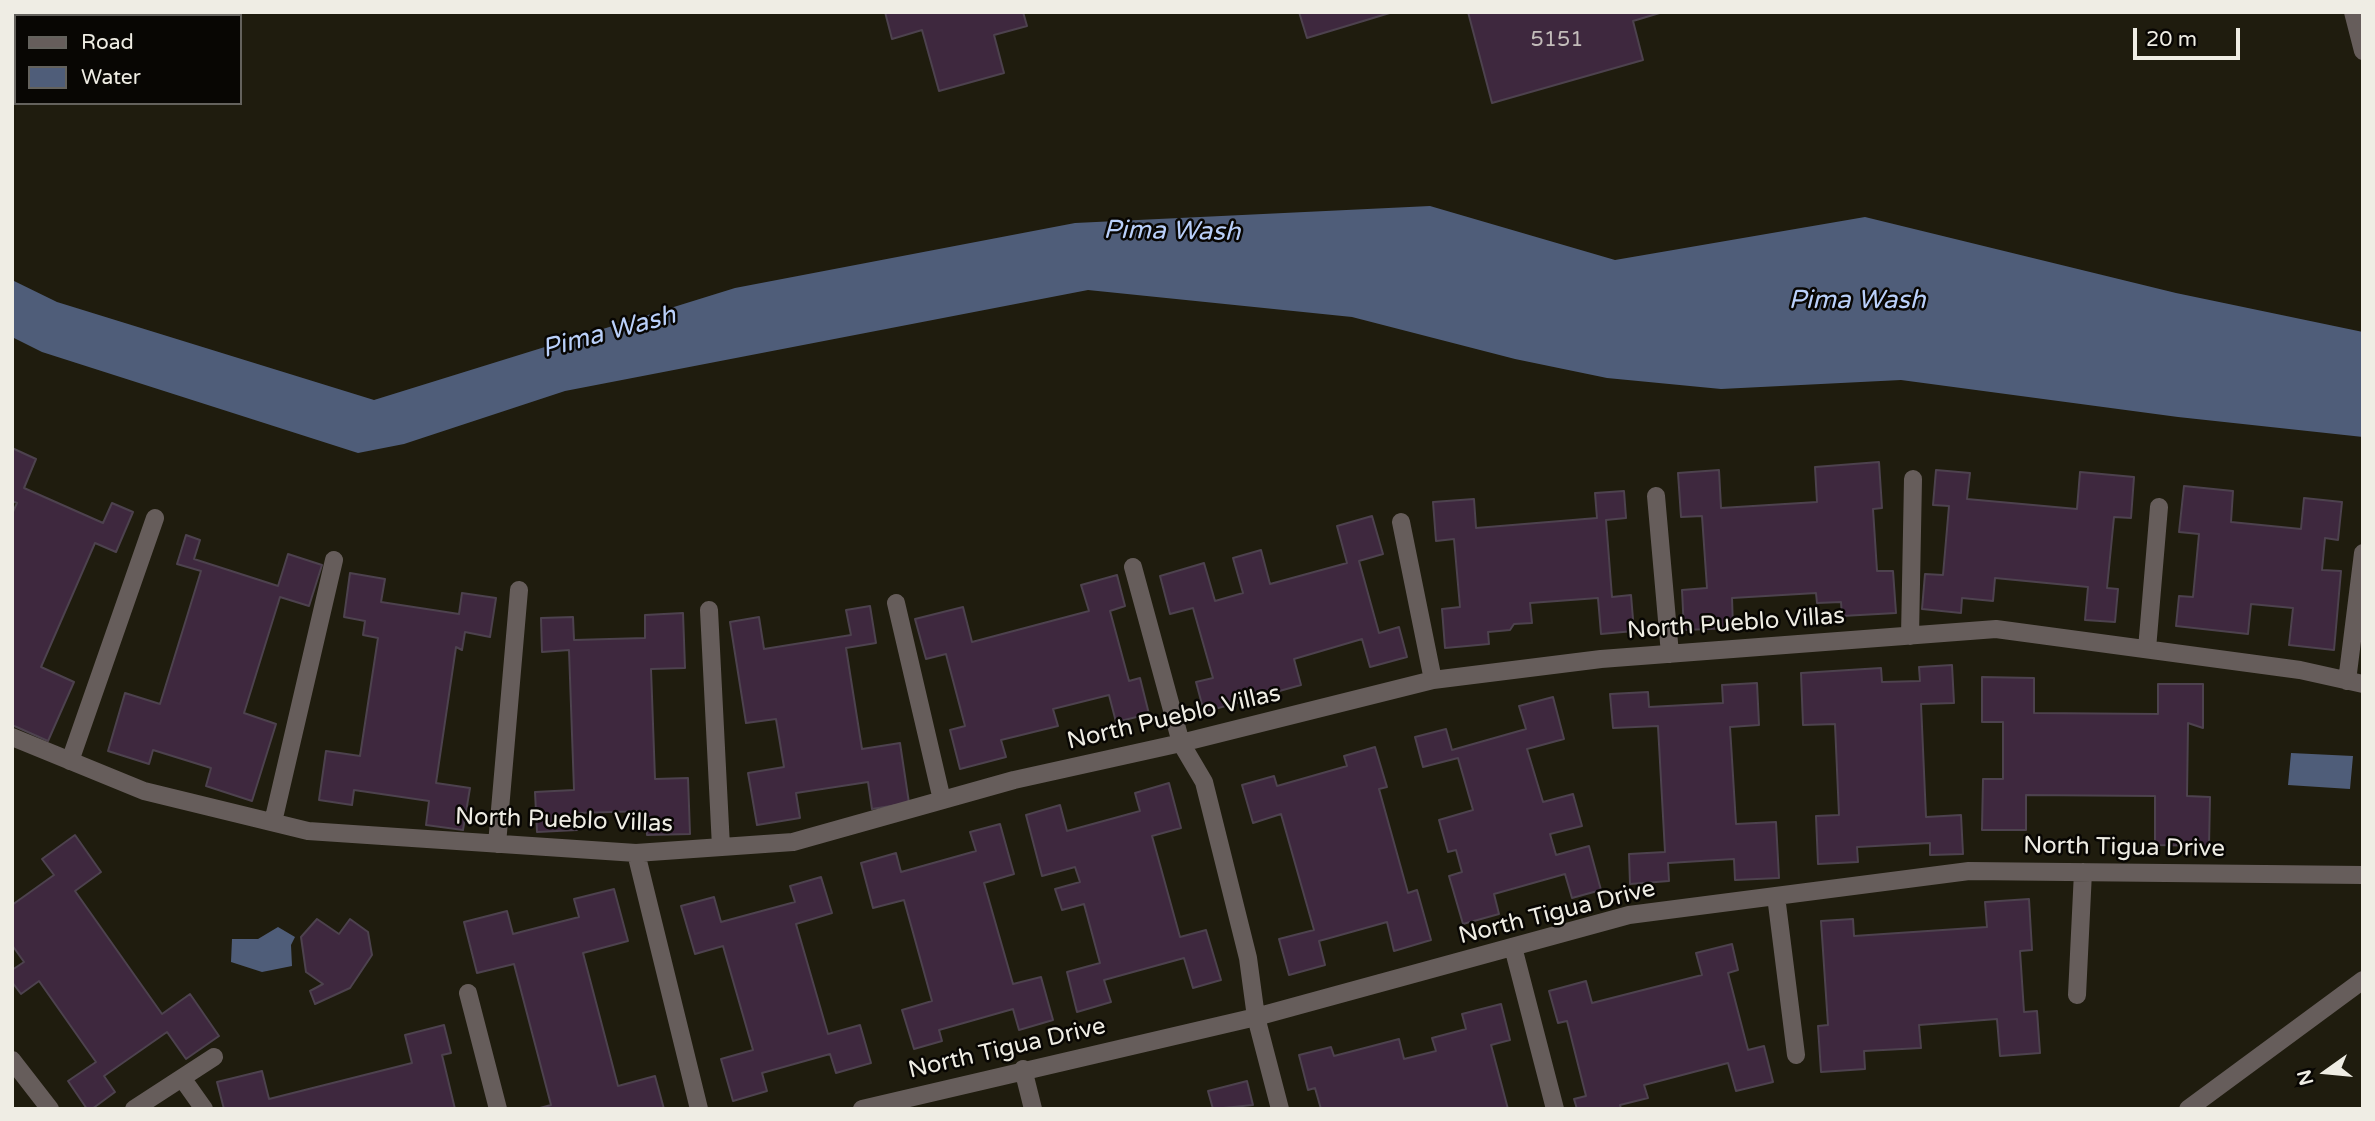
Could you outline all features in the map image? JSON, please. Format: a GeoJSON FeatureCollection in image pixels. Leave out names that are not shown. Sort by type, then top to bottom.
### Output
{"type":"FeatureCollection","features":[{"type":"Feature","properties":{"kind":"lane"},"geometry":{"type":"LineString","coordinates":[[2353,12],[2363,51]]}},
{"type":"Feature","properties":{"kind":"lane"},"geometry":{"type":"LineString","coordinates":[[1910,636],[1913,479]]}},
{"type":"Feature","properties":{"kind":"lane"},"geometry":{"type":"LineString","coordinates":[[1656,496],[1670,654]]}},
{"type":"Feature","properties":{"kind":"lane"},"geometry":{"type":"LineString","coordinates":[[2147,649],[2159,507]]}},
{"type":"Feature","properties":{"kind":"lane"},"geometry":{"type":"LineString","coordinates":[[70,761],[155,518]]}},
{"type":"Feature","properties":{"kind":"lane"},"geometry":{"type":"LineString","coordinates":[[1401,522],[1433,680]]}},
{"type":"Feature","properties":{"kind":"lane"},"geometry":{"type":"LineString","coordinates":[[2355,682],[2363,553]]}},
{"type":"Feature","properties":{"kind":"lane"},"geometry":{"type":"LineString","coordinates":[[273,822],[334,560]]}},
{"type":"Feature","properties":{"kind":"lane"},"geometry":{"type":"LineString","coordinates":[[1133,567],[1181,743],[1204,782],[1248,958],[1256,1017],[1280,1109]]}},
{"type":"Feature","properties":{"kind":"lane"},"geometry":{"type":"LineString","coordinates":[[497,844],[519,590]]}},
{"type":"Feature","properties":{"kind":"lane"},"geometry":{"type":"LineString","coordinates":[[896,603],[942,800]]}},
{"type":"Feature","properties":{"kind":"lane"},"geometry":{"type":"LineString","coordinates":[[709,611],[721,847]]}},
{"type":"Feature","properties":{"kind":"lane","name":"North Pueblo Villas"},"geometry":{"type":"LineString","coordinates":[[12,737],[144,790],[308,831],[636,853],[793,842],[1014,780],[1181,743],[1433,680],[1670,654],[1996,629],[2300,670],[2355,682]]}},
{"type":"Feature","properties":{"kind":"lane"},"geometry":{"type":"LineString","coordinates":[[636,853],[699,1109]]}},
{"type":"Feature","properties":{"kind":"lane","name":"North Tigua Drive"},"geometry":{"type":"LineString","coordinates":[[862,1109],[1023,1069],[1256,1017],[1629,915],[1969,871],[2363,875]]}},
{"type":"Feature","properties":{"kind":"lane"},"geometry":{"type":"LineString","coordinates":[[2077,995],[2083,872]]}},
{"type":"Feature","properties":{"kind":"lane"},"geometry":{"type":"LineString","coordinates":[[1776,896],[1796,1055]]}},
{"type":"Feature","properties":{"kind":"lane"},"geometry":{"type":"LineString","coordinates":[[1513,947],[1555,1109]]}},
{"type":"Feature","properties":{"kind":"lane"},"geometry":{"type":"LineString","coordinates":[[2188,1109],[2363,980]]}},
{"type":"Feature","properties":{"kind":"lane"},"geometry":{"type":"LineString","coordinates":[[468,993],[498,1109]]}},
{"type":"Feature","properties":{"kind":"lane"},"geometry":{"type":"LineString","coordinates":[[134,1109],[214,1057]]}},
{"type":"Feature","properties":{"kind":"lane"},"geometry":{"type":"LineString","coordinates":[[12,1060],[50,1109]]}},
{"type":"Feature","properties":{"kind":"lane"},"geometry":{"type":"LineString","coordinates":[[1023,1069],[1033,1109]]}},
{"type":"Feature","properties":{"kind":"lane"},"geometry":{"type":"LineString","coordinates":[[182,1078],[204,1109]]}},
{"type":"Feature","properties":{"kind":"water","name":"Pima Wash"},"geometry":{"type":"Polygon","coordinates":[[[1430,206],[1615,260],[1865,217],[2176,293],[2363,332],[2363,437],[2178,417],[1901,380],[1721,389],[1607,378],[1515,359],[1352,317],[1088,290],[565,391],[404,444],[358,453],[42,352],[12,337],[12,280],[57,302],[374,400],[735,288],[1075,223],[1430,206]]]}},
{"type":"Feature","properties":{"kind":"water"},"geometry":{"type":"Polygon","coordinates":[[[2291,753],[2353,756],[2350,789],[2288,785],[2291,753]]]}},
{"type":"Feature","properties":{"kind":"water"},"geometry":{"type":"Polygon","coordinates":[[[278,927],[295,937],[291,945],[292,966],[262,972],[231,962],[232,939],[258,939],[278,927]]]}},
{"type":"Feature","properties":{"kind":"building"},"geometry":{"type":"Polygon","coordinates":[[[885,12],[1023,12],[1027,26],[994,35],[1004,73],[939,91],[922,30],[892,39],[885,12]]]}},
{"type":"Feature","properties":{"kind":"building"},"geometry":{"type":"Polygon","coordinates":[[[1299,12],[1393,12],[1307,38],[1299,12]]]}},
{"type":"Feature","properties":{"kind":"building"},"geometry":{"type":"Polygon","coordinates":[[[1468,12],[1663,12],[1633,21],[1643,60],[1492,103],[1468,12]]]}},
{"type":"Feature","properties":{"kind":"building"},"geometry":{"type":"Polygon","coordinates":[[[12,448],[36,459],[24,488],[103,523],[112,503],[133,512],[116,552],[95,543],[41,667],[74,682],[48,741],[12,725],[12,514],[17,503],[12,501],[12,448]]]}},
{"type":"Feature","properties":{"kind":"building"},"geometry":{"type":"Polygon","coordinates":[[[1879,462],[1882,508],[1873,509],[1877,571],[1893,571],[1896,613],[1842,616],[1841,602],[1817,603],[1816,593],[1732,598],[1733,628],[1684,630],[1682,590],[1707,588],[1702,516],[1681,517],[1678,473],[1719,470],[1721,508],[1817,502],[1815,467],[1879,462]]]}},
{"type":"Feature","properties":{"kind":"building"},"geometry":{"type":"Polygon","coordinates":[[[1936,470],[1970,473],[1967,499],[2077,509],[2080,472],[2134,477],[2131,518],[2114,517],[2107,588],[2118,589],[2115,622],[2085,620],[2088,587],[1995,578],[1993,601],[1962,598],[1961,613],[1922,609],[1925,574],[1943,575],[1949,506],[1933,505],[1936,470]]]}},
{"type":"Feature","properties":{"kind":"building"},"geometry":{"type":"Polygon","coordinates":[[[2184,486],[2233,491],[2231,522],[2301,529],[2304,498],[2342,502],[2338,540],[2325,538],[2322,570],[2341,571],[2334,650],[2289,645],[2293,608],[2251,604],[2248,634],[2176,626],[2179,596],[2193,597],[2199,534],[2179,532],[2184,486]]]}},
{"type":"Feature","properties":{"kind":"building"},"geometry":{"type":"Polygon","coordinates":[[[1624,491],[1626,518],[1606,520],[1612,597],[1631,595],[1634,631],[1601,634],[1598,598],[1530,603],[1532,623],[1514,624],[1510,630],[1488,632],[1489,644],[1445,648],[1442,609],[1460,607],[1454,539],[1436,541],[1433,502],[1474,499],[1476,528],[1597,518],[1595,493],[1624,491]]]}},
{"type":"Feature","properties":{"kind":"building"},"geometry":{"type":"Polygon","coordinates":[[[1372,516],[1383,554],[1359,561],[1379,633],[1399,627],[1407,657],[1370,667],[1362,639],[1294,659],[1301,685],[1204,712],[1196,682],[1213,678],[1193,608],[1170,614],[1160,576],[1204,563],[1215,601],[1243,593],[1233,558],[1261,550],[1270,584],[1347,563],[1337,526],[1372,516]]]}},
{"type":"Feature","properties":{"kind":"building"},"geometry":{"type":"Polygon","coordinates":[[[186,535],[200,540],[194,559],[278,586],[288,554],[322,565],[309,606],[280,597],[244,713],[276,724],[252,801],[206,786],[211,768],[153,750],[149,764],[108,751],[125,693],[160,704],[201,571],[177,564],[186,535]]]}},
{"type":"Feature","properties":{"kind":"building"},"geometry":{"type":"Polygon","coordinates":[[[350,573],[385,579],[381,602],[459,614],[462,593],[496,598],[490,637],[465,632],[462,650],[456,647],[436,783],[470,788],[463,830],[426,825],[429,801],[354,790],[352,805],[319,800],[326,751],[360,756],[378,638],[363,635],[365,621],[344,617],[350,573]]]}},
{"type":"Feature","properties":{"kind":"building"},"geometry":{"type":"Polygon","coordinates":[[[1117,575],[1125,606],[1110,611],[1129,681],[1140,678],[1149,714],[1116,722],[1109,695],[1053,709],[1058,726],[1001,740],[1006,757],[960,769],[950,730],[965,726],[946,654],[926,659],[915,619],[963,607],[972,642],[1089,611],[1081,585],[1117,575]]]}},
{"type":"Feature","properties":{"kind":"building"},"geometry":{"type":"Polygon","coordinates":[[[870,606],[876,643],[846,648],[862,749],[900,743],[909,803],[872,809],[868,782],[796,793],[800,818],[757,825],[748,773],[784,767],[776,719],[746,723],[730,622],[759,617],[764,649],[851,635],[846,610],[870,606]]]}},
{"type":"Feature","properties":{"kind":"building"},"geometry":{"type":"Polygon","coordinates":[[[683,613],[685,668],[651,669],[655,779],[688,778],[690,834],[647,835],[646,811],[576,813],[577,830],[537,832],[535,792],[574,790],[569,650],[542,652],[541,618],[573,617],[574,640],[645,638],[645,615],[683,613]]]}},
{"type":"Feature","properties":{"kind":"building"},"geometry":{"type":"Polygon","coordinates":[[[1952,665],[1954,703],[1921,704],[1926,817],[1961,815],[1963,854],[1930,855],[1930,843],[1857,847],[1858,862],[1818,864],[1816,816],[1839,815],[1835,724],[1803,725],[1801,673],[1881,668],[1882,682],[1920,681],[1919,667],[1952,665]]]}},
{"type":"Feature","properties":{"kind":"building"},"geometry":{"type":"Polygon","coordinates":[[[1982,677],[2034,678],[2034,713],[2158,714],[2158,684],[2203,684],[2203,728],[2188,723],[2187,796],[2210,797],[2209,846],[2155,845],[2155,796],[2026,795],[2026,830],[1982,830],[1983,779],[2003,779],[2003,722],[1982,722],[1982,677]]]}},
{"type":"Feature","properties":{"kind":"building"},"geometry":{"type":"Polygon","coordinates":[[[1757,683],[1759,725],[1730,727],[1736,824],[1776,822],[1779,878],[1735,880],[1734,859],[1668,863],[1669,881],[1630,884],[1629,854],[1665,852],[1658,726],[1613,728],[1610,694],[1648,692],[1649,707],[1723,703],[1722,685],[1757,683]]]}},
{"type":"Feature","properties":{"kind":"building"},"geometry":{"type":"Polygon","coordinates":[[[1553,697],[1564,739],[1527,749],[1543,802],[1573,794],[1582,826],[1550,834],[1556,855],[1589,846],[1601,890],[1572,898],[1565,874],[1494,894],[1499,914],[1463,924],[1449,876],[1462,872],[1456,850],[1448,852],[1439,820],[1473,810],[1458,758],[1423,767],[1415,737],[1446,729],[1452,750],[1526,729],[1519,706],[1553,697]]]}},
{"type":"Feature","properties":{"kind":"building"},"geometry":{"type":"Polygon","coordinates":[[[1375,747],[1387,787],[1379,789],[1408,893],[1417,890],[1431,940],[1394,951],[1387,922],[1319,941],[1325,965],[1289,975],[1279,939],[1314,930],[1281,814],[1253,823],[1242,785],[1274,776],[1277,786],[1347,766],[1344,756],[1375,747]]]}},
{"type":"Feature","properties":{"kind":"building"},"geometry":{"type":"Polygon","coordinates":[[[1169,783],[1181,828],[1152,836],[1180,937],[1206,930],[1221,980],[1193,988],[1184,958],[1104,980],[1111,1002],[1077,1012],[1067,972],[1100,963],[1084,904],[1062,910],[1055,889],[1080,882],[1075,867],[1042,876],[1026,815],[1060,805],[1067,831],[1140,811],[1135,793],[1169,783]]]}},
{"type":"Feature","properties":{"kind":"building"},"geometry":{"type":"Polygon","coordinates":[[[1000,824],[1014,874],[984,883],[1013,984],[1041,977],[1053,1020],[1019,1030],[1013,1009],[939,1030],[942,1041],[914,1049],[902,1010],[932,1001],[904,900],[873,908],[861,863],[896,853],[901,872],[976,851],[970,832],[1000,824]]]}},
{"type":"Feature","properties":{"kind":"building"},"geometry":{"type":"Polygon","coordinates":[[[75,835],[101,872],[75,891],[162,1014],[190,994],[219,1036],[186,1059],[167,1032],[104,1076],[115,1092],[92,1109],[87,1109],[68,1081],[96,1062],[39,981],[21,994],[12,982],[12,970],[24,962],[12,945],[12,905],[54,875],[42,859],[75,835]]]}},
{"type":"Feature","properties":{"kind":"building"},"geometry":{"type":"Polygon","coordinates":[[[821,877],[832,913],[796,924],[828,1034],[860,1025],[871,1063],[836,1073],[830,1054],[762,1073],[767,1091],[733,1101],[721,1059],[753,1050],[723,946],[695,954],[681,906],[714,897],[721,922],[795,902],[790,886],[821,877]]]}},
{"type":"Feature","properties":{"kind":"building"},"geometry":{"type":"Polygon","coordinates":[[[614,889],[628,941],[583,953],[618,1086],[655,1076],[664,1109],[536,1109],[551,1105],[514,964],[477,973],[464,922],[507,911],[513,934],[579,917],[574,899],[614,889]]]}},
{"type":"Feature","properties":{"kind":"building"},"geometry":{"type":"Polygon","coordinates":[[[2029,899],[2032,950],[2020,951],[2024,1012],[2037,1011],[2040,1053],[2000,1056],[1997,1019],[1919,1025],[1921,1048],[1864,1051],[1865,1069],[1821,1072],[1818,1026],[1828,1025],[1821,921],[1853,919],[1854,936],[1987,927],[1985,902],[2029,899]]]}},
{"type":"Feature","properties":{"kind":"building"},"geometry":{"type":"Polygon","coordinates":[[[317,919],[339,934],[350,919],[368,932],[372,955],[350,988],[315,1004],[310,991],[323,984],[306,972],[301,937],[317,919]]]}},
{"type":"Feature","properties":{"kind":"building"},"geometry":{"type":"Polygon","coordinates":[[[1732,944],[1738,970],[1728,973],[1748,1050],[1764,1046],[1773,1082],[1736,1091],[1728,1063],[1644,1085],[1648,1098],[1620,1105],[1621,1109],[1577,1109],[1574,1099],[1586,1096],[1567,1021],[1558,1023],[1549,991],[1586,981],[1592,1003],[1702,975],[1696,953],[1732,944]]]}},
{"type":"Feature","properties":{"kind":"building"},"geometry":{"type":"Polygon","coordinates":[[[1501,1004],[1510,1040],[1491,1045],[1508,1109],[1321,1109],[1315,1088],[1308,1090],[1299,1055],[1331,1047],[1334,1056],[1399,1039],[1404,1059],[1436,1051],[1432,1038],[1466,1029],[1462,1014],[1501,1004]]]}},
{"type":"Feature","properties":{"kind":"building"},"geometry":{"type":"Polygon","coordinates":[[[444,1025],[451,1053],[442,1055],[455,1109],[224,1109],[217,1082],[262,1071],[269,1099],[412,1063],[405,1035],[444,1025]]]}},
{"type":"Feature","properties":{"kind":"building"},"geometry":{"type":"Polygon","coordinates":[[[1247,1081],[1253,1105],[1213,1109],[1208,1091],[1247,1081]]]}}]}
